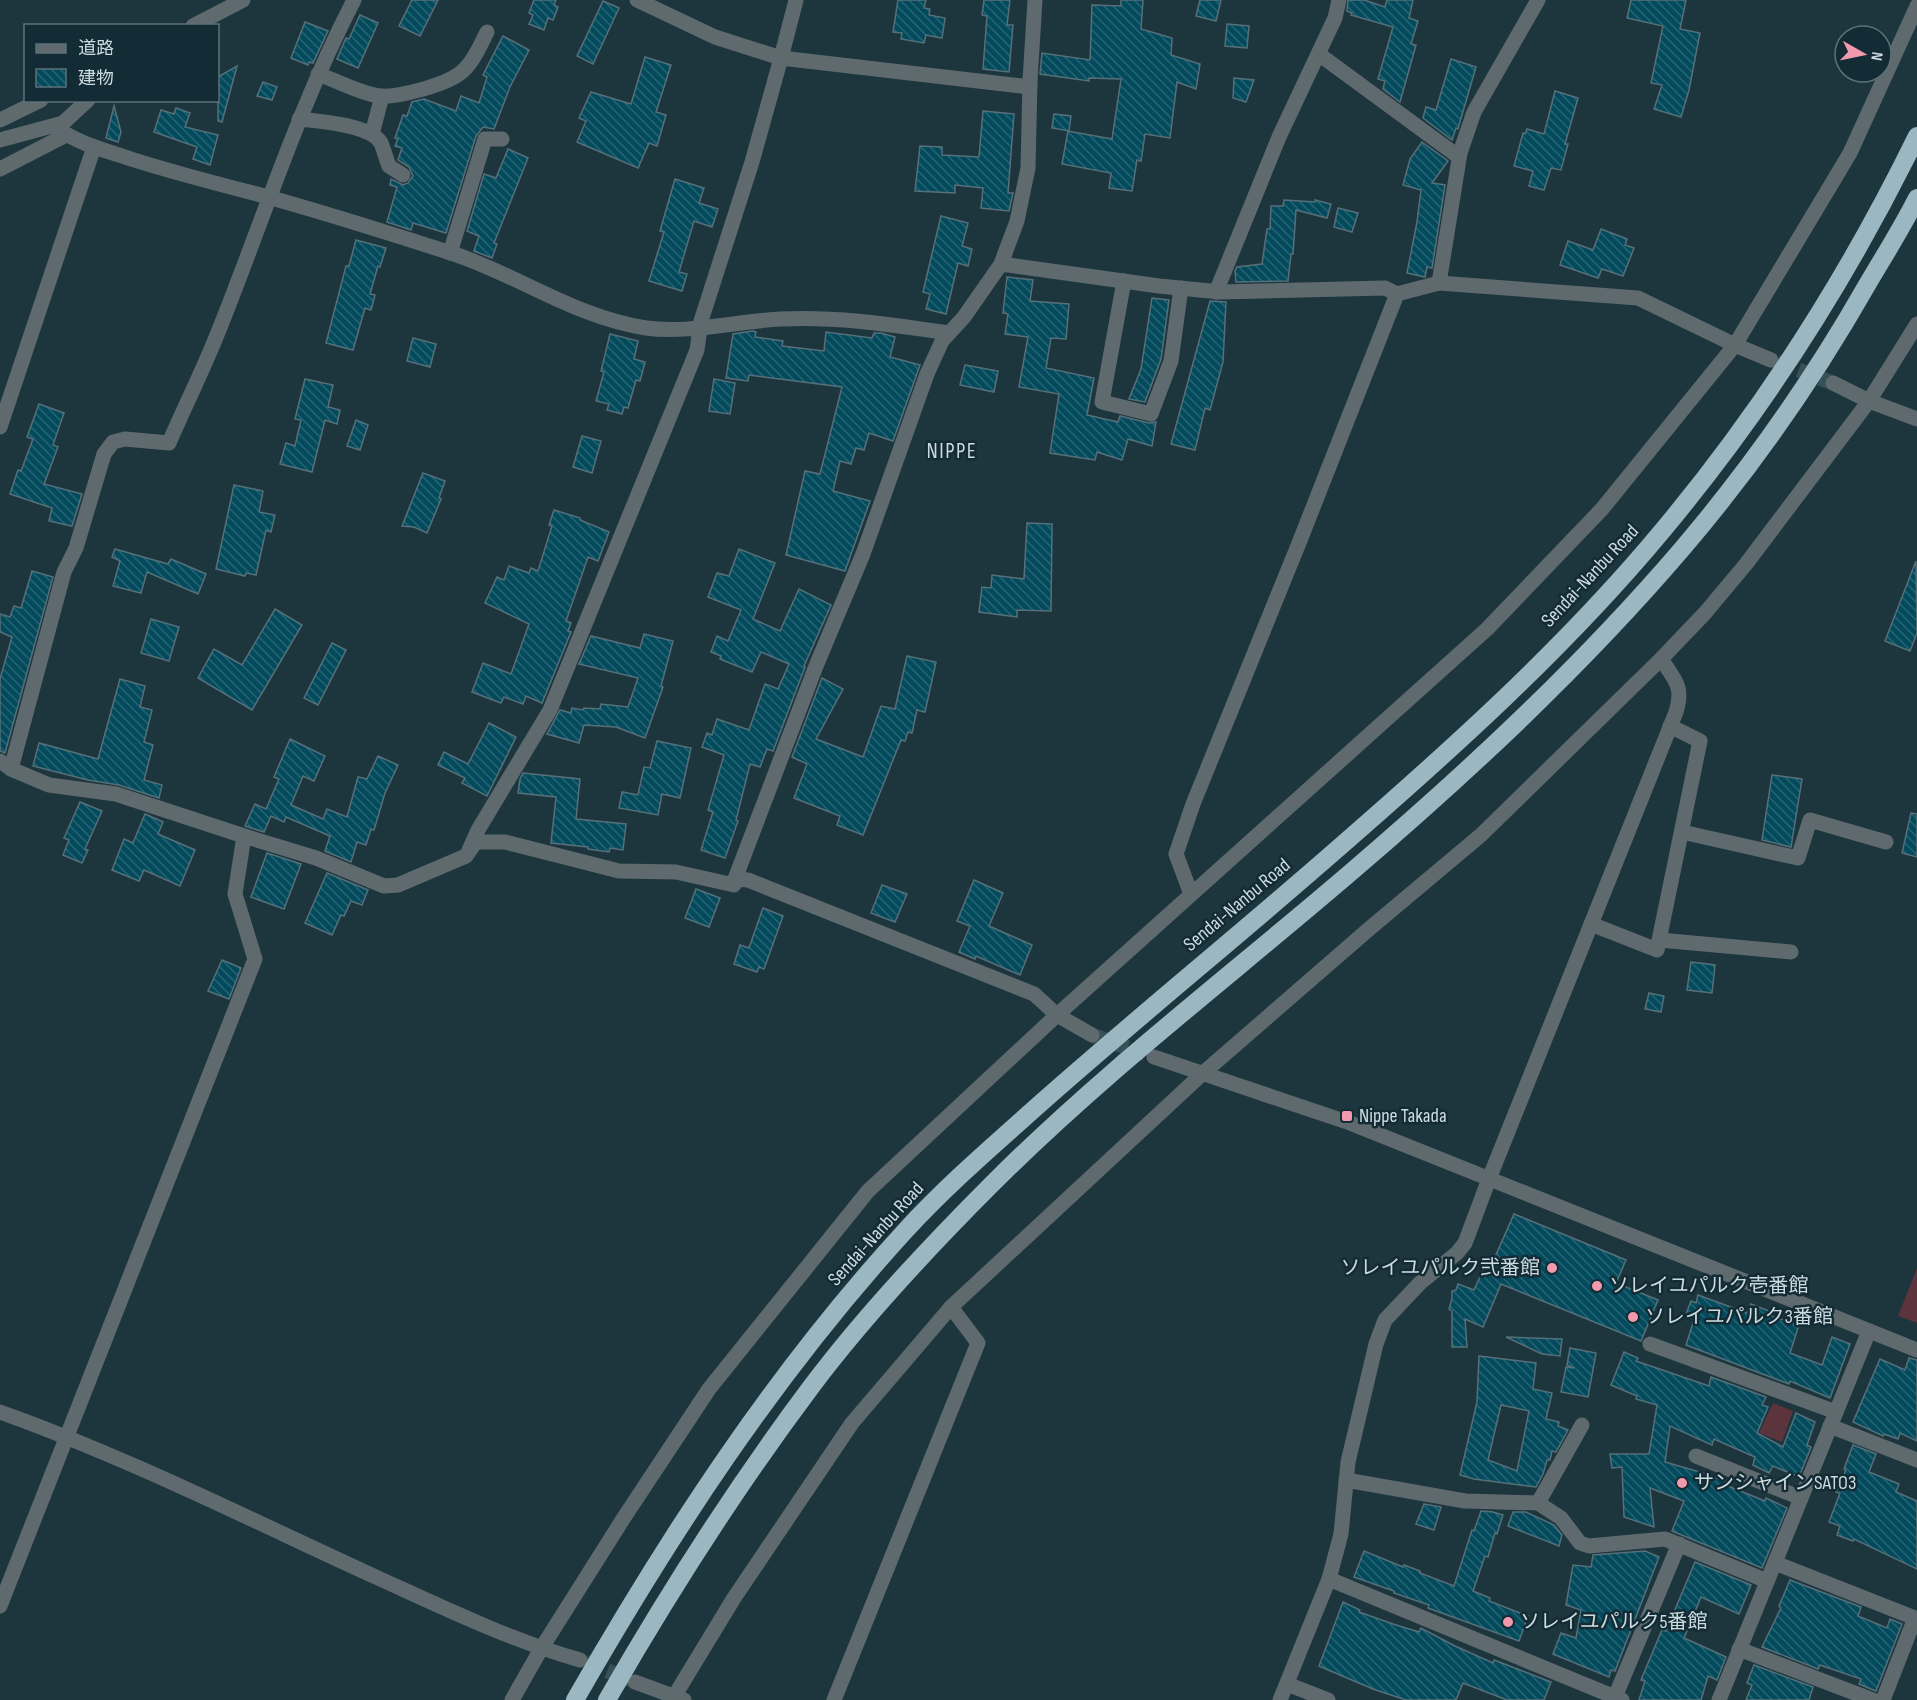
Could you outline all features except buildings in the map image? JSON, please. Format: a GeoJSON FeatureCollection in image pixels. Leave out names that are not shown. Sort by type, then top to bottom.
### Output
{"type":"FeatureCollection","features":[{"type":"Feature","properties":{"kind":"highway","name":"Sendai-Nanbu Road"},"geometry":{"type":"LineString","coordinates":[[575,1700],[649,1575],[716,1471],[783,1379],[906,1229],[974,1162],[1335,851],[1477,724],[1576,627],[1662,531],[1742,429],[1816,321],[1889,194],[1917,136]]}},
{"type":"Feature","properties":{"kind":"highway"},"geometry":{"type":"LineString","coordinates":[[607,1700],[696,1551],[812,1386],[871,1313],[993,1183],[1118,1067],[1352,872],[1496,743],[1594,646],[1683,548],[1763,446],[1838,336],[1917,198]]}},
{"type":"Feature","properties":{"kind":"street"},"geometry":{"type":"LineString","coordinates":[[196,24],[243,0]]}},
{"type":"Feature","properties":{"kind":"street"},"geometry":{"type":"LineString","coordinates":[[354,0],[318,74],[218,333],[169,443],[125,439],[112,442],[104,454],[76,548],[64,572],[6,765],[49,784],[116,794],[243,837],[316,858],[384,886],[398,885],[466,856],[476,842],[505,842],[619,871],[676,872],[734,885],[816,666],[863,554],[927,374],[942,341],[964,317],[1001,264],[1017,221],[1028,168],[1035,0]]}},
{"type":"Feature","properties":{"kind":"street"},"geometry":{"type":"LineString","coordinates":[[637,0],[715,38],[781,58],[1030,87]]}},
{"type":"Feature","properties":{"kind":"street"},"geometry":{"type":"LineString","coordinates":[[466,856],[478,830],[550,710],[697,350],[700,327],[752,162],[796,0]]}},
{"type":"Feature","properties":{"kind":"street"},"geometry":{"type":"LineString","coordinates":[[1216,292],[1279,137],[1320,55],[1335,18],[1339,0]]}},
{"type":"Feature","properties":{"kind":"street"},"geometry":{"type":"LineString","coordinates":[[1439,283],[1459,158],[1474,112],[1538,0]]}},
{"type":"Feature","properties":{"kind":"street"},"geometry":{"type":"LineString","coordinates":[[512,1700],[541,1648],[709,1389],[868,1191],[1191,894],[1487,629],[1602,509],[1735,345],[1850,153],[1917,6]]}},
{"type":"Feature","properties":{"kind":"street"},"geometry":{"type":"LineString","coordinates":[[318,74],[362,92],[382,96],[396,95],[440,83],[460,74],[474,56],[487,32]]}},
{"type":"Feature","properties":{"kind":"street"},"geometry":{"type":"LineString","coordinates":[[1320,55],[1459,158]]}},
{"type":"Feature","properties":{"kind":"street"},"geometry":{"type":"LineString","coordinates":[[372,134],[382,96]]}},
{"type":"Feature","properties":{"kind":"street"},"geometry":{"type":"LineString","coordinates":[[0,120],[37,102]]}},
{"type":"Feature","properties":{"kind":"street"},"geometry":{"type":"LineString","coordinates":[[0,140],[63,123],[86,102]]}},
{"type":"Feature","properties":{"kind":"street"},"geometry":{"type":"LineString","coordinates":[[300,119],[336,123],[372,134],[381,143],[389,166],[403,175]]}},
{"type":"Feature","properties":{"kind":"street"},"geometry":{"type":"LineString","coordinates":[[54,126],[66,135],[94,147],[450,253],[576,309],[623,324],[649,328],[700,327],[808,318],[887,324],[949,333]]}},
{"type":"Feature","properties":{"kind":"street"},"geometry":{"type":"LineString","coordinates":[[0,169],[66,135]]}},
{"type":"Feature","properties":{"kind":"street"},"geometry":{"type":"LineString","coordinates":[[450,253],[485,139],[502,139]]}},
{"type":"Feature","properties":{"kind":"street"},"geometry":{"type":"LineString","coordinates":[[0,427],[94,147]]}},
{"type":"Feature","properties":{"kind":"street"},"geometry":{"type":"LineString","coordinates":[[1001,264],[1216,292],[1385,288],[1397,294],[1439,283],[1638,298],[1771,360]]}},
{"type":"Feature","properties":{"kind":"street"},"geometry":{"type":"LineString","coordinates":[[1124,281],[1102,402],[1151,414],[1171,361],[1181,288]]}},
{"type":"Feature","properties":{"kind":"street"},"geometry":{"type":"LineString","coordinates":[[1191,894],[1176,854],[1192,804],[1299,543],[1397,294]]}},
{"type":"Feature","properties":{"kind":"street"},"geometry":{"type":"LineString","coordinates":[[635,1682],[677,1699],[734,1598],[852,1423],[951,1307],[1202,1074],[1369,929],[1481,836],[1705,613],[1746,564],[1869,401],[1917,324]]}},
{"type":"Feature","properties":{"kind":"street"},"geometry":{"type":"LineString","coordinates":[[1833,383],[1869,401],[1917,419]]}},
{"type":"Feature","properties":{"kind":"street"},"geometry":{"type":"LineString","coordinates":[[1280,1700],[1329,1580],[1341,1534],[1348,1462],[1384,1320],[1420,1283],[1457,1253],[1465,1243],[1680,698],[1677,682],[1661,659]]}},
{"type":"Feature","properties":{"kind":"street"},"geometry":{"type":"LineString","coordinates":[[1591,924],[1657,950],[1700,741],[1670,726]]}},
{"type":"Feature","properties":{"kind":"street"},"geometry":{"type":"LineString","coordinates":[[1682,832],[1798,858],[1810,820],[1886,842]]}},
{"type":"Feature","properties":{"kind":"street"},"geometry":{"type":"LineString","coordinates":[[0,1606],[255,959],[235,894],[243,837]]}},
{"type":"Feature","properties":{"kind":"street"},"geometry":{"type":"LineString","coordinates":[[735,879],[748,880],[772,888],[1034,994],[1058,1015],[1092,1035]]}},
{"type":"Feature","properties":{"kind":"street"},"geometry":{"type":"LineString","coordinates":[[1660,940],[1791,952]]}},
{"type":"Feature","properties":{"kind":"street"},"geometry":{"type":"LineString","coordinates":[[1154,1057],[1350,1123],[1917,1350]]}},
{"type":"Feature","properties":{"kind":"street"},"geometry":{"type":"LineString","coordinates":[[834,1700],[978,1343],[951,1307]]}},
{"type":"Feature","properties":{"kind":"street"},"geometry":{"type":"LineString","coordinates":[[1719,1700],[1869,1330]]}},
{"type":"Feature","properties":{"kind":"street"},"geometry":{"type":"LineString","coordinates":[[1650,1344],[1833,1419],[1917,1460]]}},
{"type":"Feature","properties":{"kind":"street"},"geometry":{"type":"LineString","coordinates":[[0,1412],[67,1436],[442,1606],[541,1648],[580,1660]]}},
{"type":"Feature","properties":{"kind":"street"},"geometry":{"type":"LineString","coordinates":[[1538,1503],[1582,1425]]}},
{"type":"Feature","properties":{"kind":"street"},"geometry":{"type":"LineString","coordinates":[[1695,1456],[1801,1498]]}},
{"type":"Feature","properties":{"kind":"street"},"geometry":{"type":"LineString","coordinates":[[1346,1480],[1465,1501],[1538,1503],[1561,1518],[1580,1543],[1589,1546],[1665,1539],[1767,1581]]}},
{"type":"Feature","properties":{"kind":"street"},"geometry":{"type":"LineString","coordinates":[[1329,1580],[1619,1698],[1678,1544]]}},
{"type":"Feature","properties":{"kind":"street"},"geometry":{"type":"LineString","coordinates":[[1774,1563],[1915,1618],[1910,1651],[1883,1700]]}},
{"type":"Feature","properties":{"kind":"street"},"geometry":{"type":"LineString","coordinates":[[1740,1649],[1873,1700]]}},
{"type":"Feature","properties":{"kind":"street"},"geometry":{"type":"LineString","coordinates":[[1287,1684],[1328,1700]]}},
{"type":"Feature","properties":{"kind":"shaded area"},"geometry":{"type":"Polygon","coordinates":[[[1917,1268],[1917,1323],[1898,1316],[1917,1268]]]}},
{"type":"Feature","properties":{"kind":"shaded area"},"geometry":{"type":"Polygon","coordinates":[[[1773,1403],[1793,1411],[1782,1442],[1759,1433],[1773,1403]]]}},
{"type":"Feature","properties":{"kind":"tunnel"},"geometry":{"type":"LineString","coordinates":[[1777,362],[1833,383]]}},
{"type":"Feature","properties":{"kind":"tunnel"},"geometry":{"type":"LineString","coordinates":[[1092,1035],[1145,1054]]}},
{"type":"Feature","properties":{"kind":"tunnel"},"geometry":{"type":"LineString","coordinates":[[586,1662],[630,1680]]}},
{"type":"Feature","properties":{"kind":"place","name":"Nippe Takada"},"geometry":{"type":"Point","coordinates":[1347,1116]}},
{"type":"Feature","properties":{"kind":"place","name":"ソレイユパルク弐番館"},"geometry":{"type":"Point","coordinates":[1552,1268]}},
{"type":"Feature","properties":{"kind":"place","name":"ソレイユパルク壱番館"},"geometry":{"type":"Point","coordinates":[1597,1286]}},
{"type":"Feature","properties":{"kind":"place","name":"ソレイユパルク3番館"},"geometry":{"type":"Point","coordinates":[1633,1317]}},
{"type":"Feature","properties":{"kind":"place","name":"サンシャインSATO3"},"geometry":{"type":"Point","coordinates":[1682,1483]}},
{"type":"Feature","properties":{"kind":"place","name":"ソレイユパルク5番館"},"geometry":{"type":"Point","coordinates":[1508,1622]}},
{"type":"Feature","properties":{"kind":"district","name":"NIPPE"},"geometry":{"type":"Point","coordinates":[952,451]}}]}
